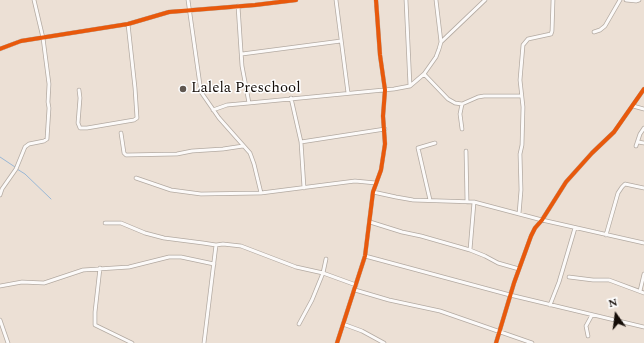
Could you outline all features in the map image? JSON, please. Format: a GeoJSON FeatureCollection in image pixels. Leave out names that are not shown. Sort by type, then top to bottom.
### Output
{"type":"FeatureCollection","features":[{"type":"Feature","properties":{"kind":"street"},"geometry":{"type":"LineString","coordinates":[[0,195],[2,189],[16,169],[25,147],[29,144],[47,139],[49,108],[44,38],[34,0]]}},
{"type":"Feature","properties":{"kind":"street"},"geometry":{"type":"LineString","coordinates":[[188,0],[200,87],[204,97],[213,110],[242,146],[250,153],[261,193]]}},
{"type":"Feature","properties":{"kind":"street"},"geometry":{"type":"LineString","coordinates":[[0,49],[21,41],[128,24],[169,12],[296,0]]}},
{"type":"Feature","properties":{"kind":"street"},"geometry":{"type":"LineString","coordinates":[[336,0],[348,93]]}},
{"type":"Feature","properties":{"kind":"street"},"geometry":{"type":"LineString","coordinates":[[337,343],[365,256],[374,192],[383,159],[385,144],[383,116],[384,90],[376,0]]}},
{"type":"Feature","properties":{"kind":"street"},"geometry":{"type":"LineString","coordinates":[[406,0],[410,86]]}},
{"type":"Feature","properties":{"kind":"street"},"geometry":{"type":"LineString","coordinates":[[213,110],[248,103],[384,90],[410,86],[424,74],[436,57],[440,42],[436,0]]}},
{"type":"Feature","properties":{"kind":"street"},"geometry":{"type":"LineString","coordinates":[[440,42],[485,0]]}},
{"type":"Feature","properties":{"kind":"street"},"geometry":{"type":"LineString","coordinates":[[519,214],[521,190],[520,154],[522,145],[523,107],[520,80],[523,44],[528,39],[551,34],[553,0]]}},
{"type":"Feature","properties":{"kind":"street"},"geometry":{"type":"LineString","coordinates":[[594,32],[605,26],[620,0]]}},
{"type":"Feature","properties":{"kind":"street"},"geometry":{"type":"LineString","coordinates":[[626,0],[639,0]]}},
{"type":"Feature","properties":{"kind":"street"},"geometry":{"type":"LineString","coordinates":[[238,6],[242,66],[248,103]]}},
{"type":"Feature","properties":{"kind":"street"},"geometry":{"type":"LineString","coordinates":[[79,90],[80,98],[78,123],[80,128],[134,120],[136,118],[136,88],[128,24]]}},
{"type":"Feature","properties":{"kind":"street"},"geometry":{"type":"LineString","coordinates":[[242,54],[341,41]]}},
{"type":"Feature","properties":{"kind":"street"},"geometry":{"type":"LineString","coordinates":[[424,74],[448,99],[462,104],[478,97],[521,96]]}},
{"type":"Feature","properties":{"kind":"street"},"geometry":{"type":"LineString","coordinates":[[496,343],[510,295],[535,228],[542,220],[566,182],[592,153],[614,132],[644,89]]}},
{"type":"Feature","properties":{"kind":"street"},"geometry":{"type":"LineString","coordinates":[[291,98],[301,142],[304,188]]}},
{"type":"Feature","properties":{"kind":"street"},"geometry":{"type":"LineString","coordinates":[[462,104],[460,114],[462,130]]}},
{"type":"Feature","properties":{"kind":"street"},"geometry":{"type":"LineString","coordinates":[[633,106],[644,109]]}},
{"type":"Feature","properties":{"kind":"street"},"geometry":{"type":"LineString","coordinates":[[636,146],[640,134],[644,128]]}},
{"type":"Feature","properties":{"kind":"street"},"geometry":{"type":"LineString","coordinates":[[301,142],[385,129]]}},
{"type":"Feature","properties":{"kind":"street"},"geometry":{"type":"LineString","coordinates":[[121,133],[124,153],[126,155],[177,154],[242,146]]}},
{"type":"Feature","properties":{"kind":"street"},"geometry":{"type":"LineString","coordinates":[[638,142],[644,143]]}},
{"type":"Feature","properties":{"kind":"street"},"geometry":{"type":"LineString","coordinates":[[430,200],[418,148],[435,143]]}},
{"type":"Feature","properties":{"kind":"street"},"geometry":{"type":"LineString","coordinates":[[466,151],[467,202]]}},
{"type":"Feature","properties":{"kind":"street"},"geometry":{"type":"LineString","coordinates":[[136,178],[171,190],[201,194],[261,193],[355,182],[376,183]]}},
{"type":"Feature","properties":{"kind":"street"},"geometry":{"type":"LineString","coordinates":[[606,235],[618,193],[622,186],[625,184],[644,188]]}},
{"type":"Feature","properties":{"kind":"street"},"geometry":{"type":"LineString","coordinates":[[374,192],[396,197],[474,202],[575,228],[644,243]]}},
{"type":"Feature","properties":{"kind":"street"},"geometry":{"type":"LineString","coordinates":[[470,250],[474,202]]}},
{"type":"Feature","properties":{"kind":"street"},"geometry":{"type":"LineString","coordinates":[[104,222],[121,223],[145,233],[164,238],[242,246],[296,267],[323,273],[356,285]]}},
{"type":"Feature","properties":{"kind":"street"},"geometry":{"type":"LineString","coordinates":[[370,222],[470,250],[498,263],[519,269]]}},
{"type":"Feature","properties":{"kind":"street"},"geometry":{"type":"LineString","coordinates":[[550,305],[559,282],[575,228]]}},
{"type":"Feature","properties":{"kind":"street"},"geometry":{"type":"LineString","coordinates":[[204,343],[216,244]]}},
{"type":"Feature","properties":{"kind":"street"},"geometry":{"type":"LineString","coordinates":[[365,256],[510,295],[644,327]]}},
{"type":"Feature","properties":{"kind":"street"},"geometry":{"type":"LineString","coordinates":[[0,286],[22,282],[44,283],[83,270],[129,267],[164,258],[175,257],[214,264]]}},
{"type":"Feature","properties":{"kind":"street"},"geometry":{"type":"LineString","coordinates":[[299,324],[312,300],[323,273],[326,260]]}},
{"type":"Feature","properties":{"kind":"street"},"geometry":{"type":"LineString","coordinates":[[100,268],[95,325],[132,343]]}},
{"type":"Feature","properties":{"kind":"street"},"geometry":{"type":"LineString","coordinates":[[640,291],[644,274]]}},
{"type":"Feature","properties":{"kind":"street"},"geometry":{"type":"LineString","coordinates":[[569,277],[609,280],[644,293]]}},
{"type":"Feature","properties":{"kind":"street"},"geometry":{"type":"LineString","coordinates":[[355,290],[389,300],[440,311],[532,343]]}},
{"type":"Feature","properties":{"kind":"street"},"geometry":{"type":"LineString","coordinates":[[588,336],[586,326],[592,315]]}},
{"type":"Feature","properties":{"kind":"street"},"geometry":{"type":"LineString","coordinates":[[0,320],[8,343]]}},
{"type":"Feature","properties":{"kind":"street"},"geometry":{"type":"LineString","coordinates":[[343,324],[362,331],[384,343]]}},
{"type":"Feature","properties":{"kind":"waterway"},"geometry":{"type":"LineString","coordinates":[[0,157],[15,167]]}},
{"type":"Feature","properties":{"kind":"waterway"},"geometry":{"type":"LineString","coordinates":[[17,169],[25,174],[51,199]]}},
{"type":"Feature","properties":{"kind":"cycle path"},"geometry":{"type":"LineString","coordinates":[[0,49],[21,41],[128,24],[169,12],[296,0]]}},
{"type":"Feature","properties":{"kind":"cycle path"},"geometry":{"type":"LineString","coordinates":[[337,343],[365,256],[373,192],[381,170],[385,144],[383,116],[385,90],[380,55],[376,0]]}},
{"type":"Feature","properties":{"kind":"cycle path"},"geometry":{"type":"LineString","coordinates":[[496,343],[514,283],[535,228],[542,220],[566,182],[592,153],[614,132],[644,89]]}},
{"type":"Feature","properties":{"kind":"place","name":"Lalela Preschool"},"geometry":{"type":"Point","coordinates":[183,89]}}]}
